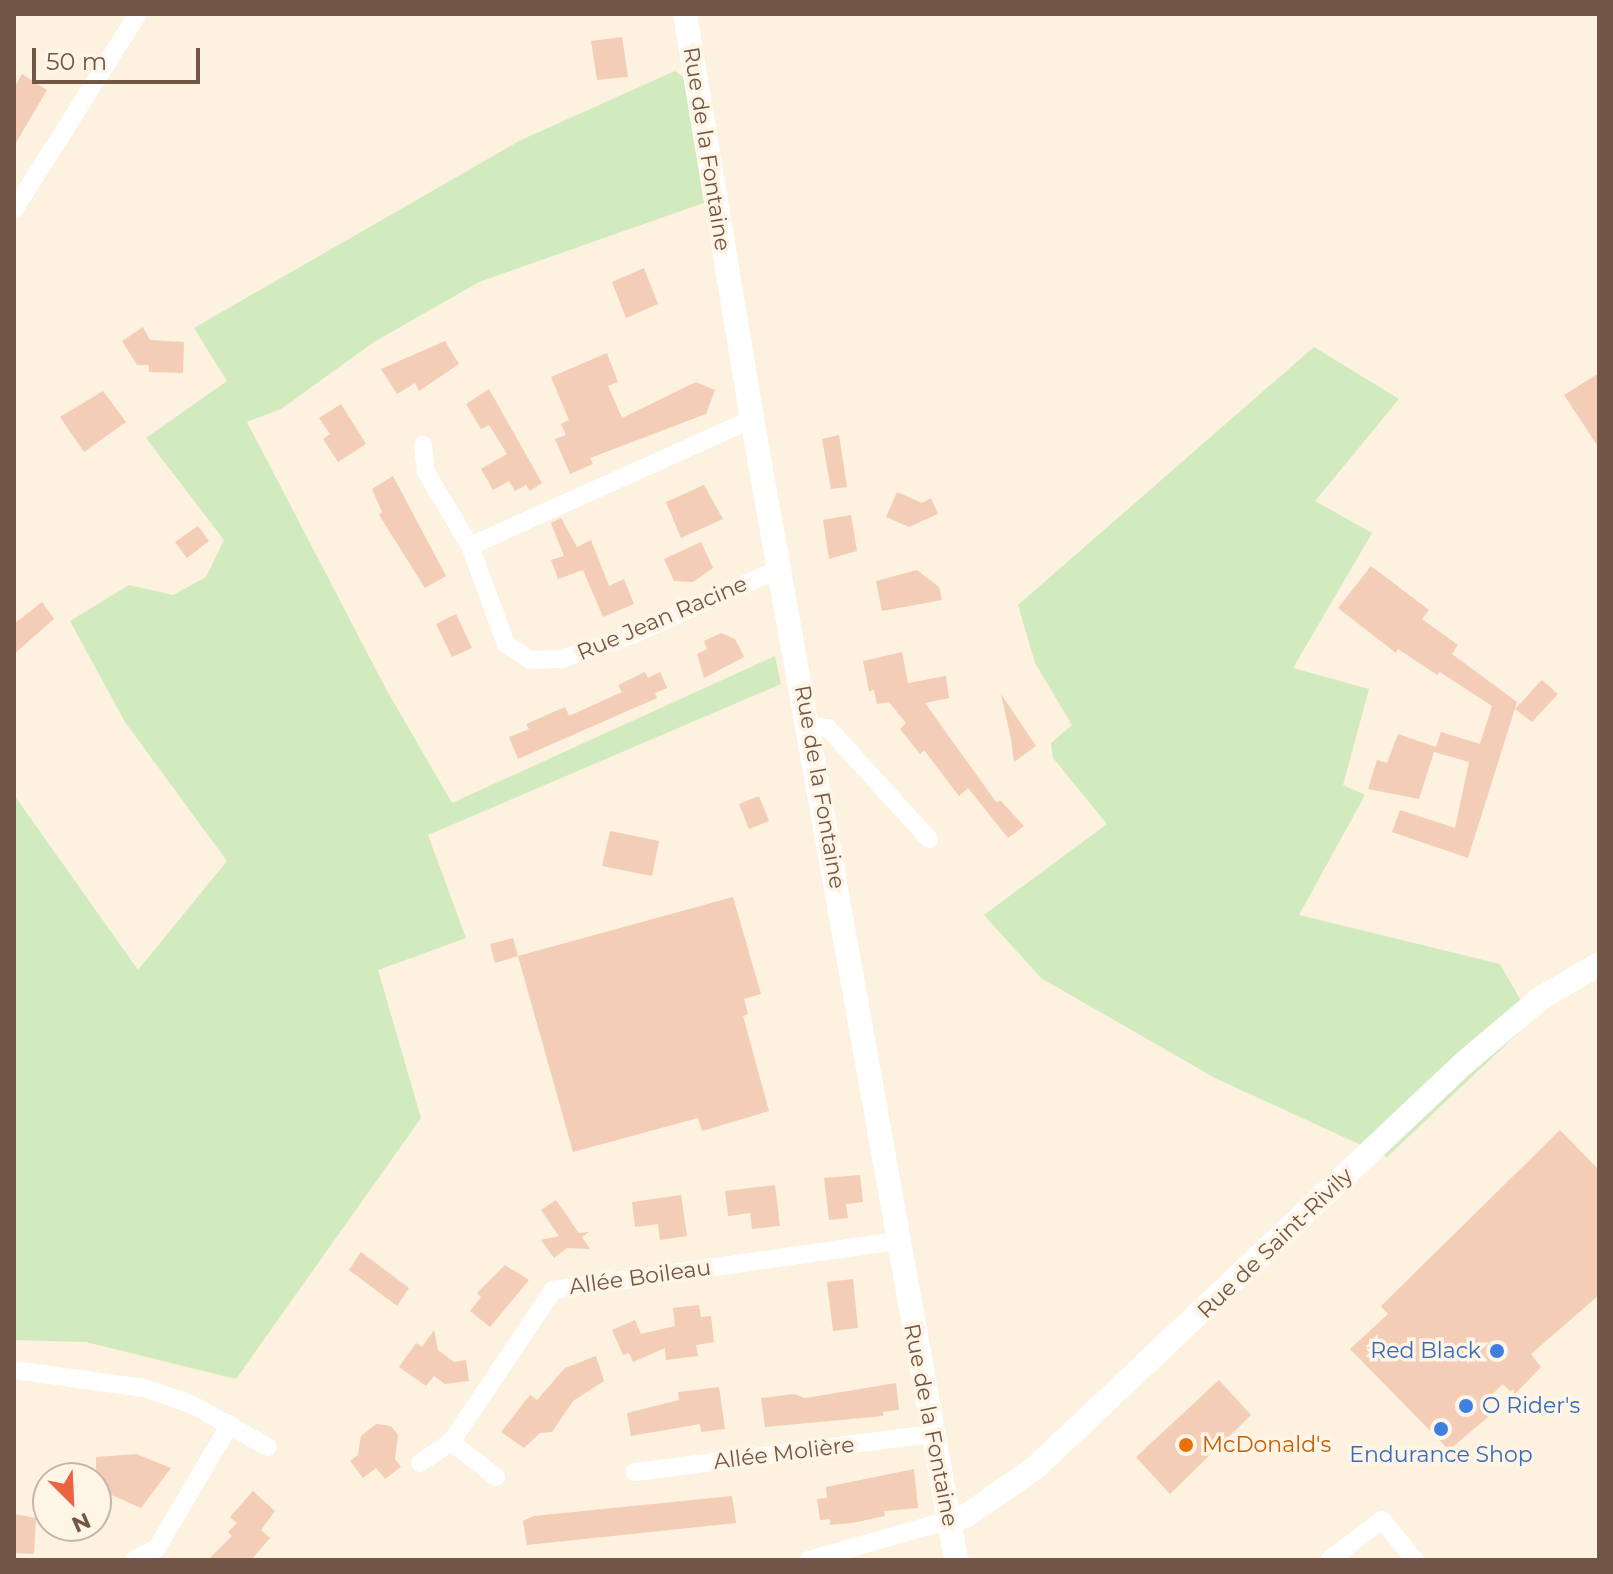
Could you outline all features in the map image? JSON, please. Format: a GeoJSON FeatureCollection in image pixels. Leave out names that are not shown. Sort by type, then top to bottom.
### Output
{"type":"FeatureCollection","features":[{"type":"Feature","properties":{"kind":"street"},"geometry":{"type":"LineString","coordinates":[[14,210],[138,14]]}},
{"type":"Feature","properties":{"kind":"street","name":"Rue de la Fontaine"},"geometry":{"type":"LineString","coordinates":[[685,14],[752,419],[811,726],[896,1241],[956,1560]]}},
{"type":"Feature","properties":{"kind":"street"},"geometry":{"type":"LineString","coordinates":[[470,546],[752,419]]}},
{"type":"Feature","properties":{"kind":"street","name":"Rue Jean Racine"},"geometry":{"type":"LineString","coordinates":[[423,445],[426,472],[470,546],[506,644],[531,660],[562,659],[634,634],[781,568]]}},
{"type":"Feature","properties":{"kind":"street"},"geometry":{"type":"LineString","coordinates":[[811,726],[828,728],[929,839]]}},
{"type":"Feature","properties":{"kind":"street","name":"Rue de Saint-Rivily"},"geometry":{"type":"LineString","coordinates":[[949,1520],[966,1516],[1036,1467],[1464,1063],[1541,998],[1599,964]]}},
{"type":"Feature","properties":{"kind":"street","name":"Allée Boileau"},"geometry":{"type":"LineString","coordinates":[[420,1463],[451,1442],[553,1290],[896,1241]]}},
{"type":"Feature","properties":{"kind":"street"},"geometry":{"type":"LineString","coordinates":[[14,1370],[144,1388],[230,1424],[268,1447]]}},
{"type":"Feature","properties":{"kind":"street"},"geometry":{"type":"LineString","coordinates":[[134,1560],[157,1548],[230,1424]]}},
{"type":"Feature","properties":{"kind":"street","name":"Allée Molière"},"geometry":{"type":"LineString","coordinates":[[635,1472],[933,1434]]}},
{"type":"Feature","properties":{"kind":"street"},"geometry":{"type":"LineString","coordinates":[[451,1442],[496,1477]]}},
{"type":"Feature","properties":{"kind":"street","name":"Rue de la Fontaine"},"geometry":{"type":"LineString","coordinates":[[809,1560],[949,1520]]}},
{"type":"Feature","properties":{"kind":"street"},"geometry":{"type":"LineString","coordinates":[[1329,1560],[1382,1520],[1415,1560]]}},
{"type":"Feature","properties":{"kind":"green space"},"geometry":{"type":"Polygon","coordinates":[[[675,71],[687,80],[709,201],[479,282],[374,342],[281,409],[247,422],[386,689],[452,803],[775,656],[781,684],[428,835],[466,938],[378,970],[421,1118],[236,1379],[86,1342],[14,1340],[14,795],[138,970],[227,861],[125,722],[70,621],[129,585],[173,595],[206,577],[224,540],[146,438],[227,381],[194,328],[521,140],[675,71]]]}},
{"type":"Feature","properties":{"kind":"green space"},"geometry":{"type":"Polygon","coordinates":[[[1314,347],[1399,399],[1315,501],[1372,533],[1293,668],[1369,689],[1343,785],[1365,795],[1299,915],[1500,964],[1532,1020],[1387,1157],[1215,1078],[1041,978],[984,915],[1107,824],[1053,758],[1051,743],[1072,725],[1035,663],[1018,605],[1314,347]]]}},
{"type":"Feature","properties":{"kind":"building"},"geometry":{"type":"Polygon","coordinates":[[[622,37],[628,77],[597,80],[591,41],[622,37]]]}},
{"type":"Feature","properties":{"kind":"building"},"geometry":{"type":"Polygon","coordinates":[[[22,74],[47,90],[14,146],[14,88],[22,74]]]}},
{"type":"Feature","properties":{"kind":"building"},"geometry":{"type":"Polygon","coordinates":[[[644,268],[658,304],[626,318],[612,282],[644,268]]]}},
{"type":"Feature","properties":{"kind":"building"},"geometry":{"type":"Polygon","coordinates":[[[143,327],[150,340],[184,342],[183,373],[149,372],[149,365],[137,365],[122,341],[143,327]]]}},
{"type":"Feature","properties":{"kind":"building"},"geometry":{"type":"Polygon","coordinates":[[[445,341],[459,364],[419,391],[415,383],[397,394],[381,369],[445,341]]]}},
{"type":"Feature","properties":{"kind":"building"},"geometry":{"type":"Polygon","coordinates":[[[607,353],[618,382],[608,386],[622,418],[696,382],[715,390],[706,414],[590,458],[593,464],[570,474],[555,439],[566,435],[561,424],[569,420],[551,377],[607,353]]]}},
{"type":"Feature","properties":{"kind":"building"},"geometry":{"type":"Polygon","coordinates":[[[1599,373],[1599,448],[1564,395],[1599,373]]]}},
{"type":"Feature","properties":{"kind":"building"},"geometry":{"type":"Polygon","coordinates":[[[489,389],[542,483],[530,491],[526,485],[515,491],[509,481],[493,490],[481,469],[507,454],[489,425],[481,429],[466,404],[489,389]]]}},
{"type":"Feature","properties":{"kind":"building"},"geometry":{"type":"Polygon","coordinates":[[[103,391],[126,422],[84,452],[60,417],[103,391]]]}},
{"type":"Feature","properties":{"kind":"building"},"geometry":{"type":"Polygon","coordinates":[[[341,404],[366,444],[338,462],[323,439],[330,434],[319,418],[341,404]]]}},
{"type":"Feature","properties":{"kind":"building"},"geometry":{"type":"Polygon","coordinates":[[[839,435],[847,487],[831,489],[822,439],[839,435]]]}},
{"type":"Feature","properties":{"kind":"building"},"geometry":{"type":"Polygon","coordinates":[[[393,476],[446,576],[425,588],[379,515],[382,512],[372,489],[393,476]]]}},
{"type":"Feature","properties":{"kind":"building"},"geometry":{"type":"Polygon","coordinates":[[[704,485],[723,519],[681,538],[666,502],[704,485]]]}},
{"type":"Feature","properties":{"kind":"building"},"geometry":{"type":"Polygon","coordinates":[[[897,492],[922,503],[931,498],[938,514],[909,527],[886,517],[897,492]]]}},
{"type":"Feature","properties":{"kind":"building"},"geometry":{"type":"Polygon","coordinates":[[[851,515],[857,551],[829,559],[823,520],[851,515]]]}},
{"type":"Feature","properties":{"kind":"building"},"geometry":{"type":"Polygon","coordinates":[[[561,518],[577,547],[591,540],[609,586],[624,579],[634,604],[603,617],[583,570],[558,579],[551,560],[564,556],[551,523],[561,518]]]}},
{"type":"Feature","properties":{"kind":"building"},"geometry":{"type":"Polygon","coordinates":[[[198,526],[209,541],[187,558],[175,542],[198,526]]]}},
{"type":"Feature","properties":{"kind":"building"},"geometry":{"type":"Polygon","coordinates":[[[701,542],[713,568],[693,582],[674,581],[664,559],[701,542]]]}},
{"type":"Feature","properties":{"kind":"building"},"geometry":{"type":"Polygon","coordinates":[[[1371,566],[1429,610],[1422,619],[1458,645],[1452,654],[1517,702],[1468,858],[1392,832],[1400,810],[1455,828],[1469,762],[1434,752],[1419,799],[1368,789],[1377,760],[1387,763],[1398,734],[1436,747],[1441,732],[1480,744],[1492,706],[1440,672],[1437,675],[1398,649],[1396,653],[1338,608],[1371,566]]]}},
{"type":"Feature","properties":{"kind":"building"},"geometry":{"type":"Polygon","coordinates":[[[917,570],[939,587],[942,600],[882,611],[876,581],[917,570]]]}},
{"type":"Feature","properties":{"kind":"building"},"geometry":{"type":"Polygon","coordinates":[[[42,602],[54,619],[14,654],[14,624],[42,602]]]}},
{"type":"Feature","properties":{"kind":"building"},"geometry":{"type":"Polygon","coordinates":[[[456,614],[472,648],[452,657],[436,624],[456,614]]]}},
{"type":"Feature","properties":{"kind":"building"},"geometry":{"type":"Polygon","coordinates":[[[721,633],[735,639],[744,657],[704,678],[697,654],[707,649],[704,641],[721,633]]]}},
{"type":"Feature","properties":{"kind":"building"},"geometry":{"type":"Polygon","coordinates":[[[902,652],[908,683],[946,676],[949,698],[925,703],[996,802],[1001,801],[1024,826],[1008,838],[968,788],[959,796],[924,750],[920,754],[900,729],[906,723],[889,702],[877,704],[874,690],[869,691],[863,661],[902,652]]]}},
{"type":"Feature","properties":{"kind":"building"},"geometry":{"type":"Polygon","coordinates":[[[645,672],[648,678],[660,672],[667,688],[655,693],[657,698],[518,759],[509,737],[529,729],[526,724],[565,707],[569,716],[622,692],[618,685],[645,672]]]}},
{"type":"Feature","properties":{"kind":"building"},"geometry":{"type":"Polygon","coordinates":[[[1542,680],[1558,694],[1532,722],[1515,709],[1542,680]]]}},
{"type":"Feature","properties":{"kind":"building"},"geometry":{"type":"Polygon","coordinates":[[[1001,694],[1036,746],[1014,762],[1011,739],[1001,694]]]}},
{"type":"Feature","properties":{"kind":"building"},"geometry":{"type":"Polygon","coordinates":[[[759,796],[769,821],[749,829],[739,804],[759,796]]]}},
{"type":"Feature","properties":{"kind":"building"},"geometry":{"type":"Polygon","coordinates":[[[610,831],[659,841],[652,876],[602,866],[610,831]]]}},
{"type":"Feature","properties":{"kind":"building"},"geometry":{"type":"Polygon","coordinates":[[[733,897],[761,994],[744,999],[748,1014],[743,1016],[769,1111],[702,1131],[698,1118],[573,1152],[518,956],[733,897]]]}},
{"type":"Feature","properties":{"kind":"building"},"geometry":{"type":"Polygon","coordinates":[[[513,938],[518,956],[495,963],[490,944],[513,938]]]}},
{"type":"Feature","properties":{"kind":"building"},"geometry":{"type":"Polygon","coordinates":[[[1560,1130],[1599,1170],[1599,1295],[1531,1354],[1541,1367],[1514,1395],[1503,1384],[1480,1406],[1488,1417],[1449,1450],[1350,1349],[1388,1314],[1381,1306],[1560,1130]]]}},
{"type":"Feature","properties":{"kind":"building"},"geometry":{"type":"Polygon","coordinates":[[[860,1175],[863,1202],[846,1204],[848,1218],[829,1220],[824,1178],[860,1175]]]}},
{"type":"Feature","properties":{"kind":"building"},"geometry":{"type":"Polygon","coordinates":[[[775,1185],[780,1226],[752,1229],[750,1213],[728,1216],[725,1191],[775,1185]]]}},
{"type":"Feature","properties":{"kind":"building"},"geometry":{"type":"Polygon","coordinates":[[[681,1195],[687,1236],[660,1240],[658,1224],[635,1227],[632,1202],[681,1195]]]}},
{"type":"Feature","properties":{"kind":"building"},"geometry":{"type":"Polygon","coordinates":[[[556,1200],[579,1233],[589,1232],[582,1237],[590,1249],[567,1248],[554,1258],[541,1240],[559,1236],[541,1210],[556,1200]]]}},
{"type":"Feature","properties":{"kind":"building"},"geometry":{"type":"Polygon","coordinates":[[[361,1252],[409,1288],[397,1306],[349,1270],[361,1252]]]}},
{"type":"Feature","properties":{"kind":"building"},"geometry":{"type":"Polygon","coordinates":[[[505,1265],[529,1280],[490,1327],[470,1311],[481,1297],[477,1293],[505,1265]]]}},
{"type":"Feature","properties":{"kind":"building"},"geometry":{"type":"Polygon","coordinates":[[[853,1279],[858,1328],[833,1331],[827,1282],[853,1279]]]}},
{"type":"Feature","properties":{"kind":"building"},"geometry":{"type":"Polygon","coordinates":[[[699,1305],[701,1317],[711,1316],[714,1342],[696,1345],[698,1356],[666,1360],[665,1348],[633,1362],[629,1353],[623,1355],[612,1330],[635,1320],[641,1334],[675,1326],[673,1308],[699,1305]]]}},
{"type":"Feature","properties":{"kind":"building"},"geometry":{"type":"Polygon","coordinates":[[[434,1330],[438,1350],[454,1362],[466,1360],[469,1381],[445,1384],[434,1376],[426,1386],[399,1367],[416,1343],[422,1347],[434,1330]]]}},
{"type":"Feature","properties":{"kind":"building"},"geometry":{"type":"Polygon","coordinates":[[[596,1356],[604,1381],[573,1401],[552,1432],[540,1433],[524,1448],[501,1432],[530,1395],[537,1400],[565,1368],[596,1356]]]}},
{"type":"Feature","properties":{"kind":"building","name":"McDonald's"},"geometry":{"type":"Polygon","coordinates":[[[1219,1380],[1251,1415],[1170,1494],[1136,1457],[1219,1380]]]}},
{"type":"Feature","properties":{"kind":"building"},"geometry":{"type":"Polygon","coordinates":[[[896,1383],[899,1410],[883,1412],[883,1416],[765,1427],[761,1398],[794,1394],[805,1398],[896,1383]]]}},
{"type":"Feature","properties":{"kind":"building"},"geometry":{"type":"Polygon","coordinates":[[[719,1387],[725,1429],[701,1432],[700,1424],[631,1436],[627,1413],[679,1400],[678,1392],[719,1387]]]}},
{"type":"Feature","properties":{"kind":"building"},"geometry":{"type":"Polygon","coordinates":[[[376,1424],[391,1426],[398,1435],[395,1459],[401,1467],[385,1479],[376,1468],[363,1478],[350,1461],[358,1455],[361,1436],[376,1424]]]}},
{"type":"Feature","properties":{"kind":"building"},"geometry":{"type":"Polygon","coordinates":[[[136,1454],[171,1468],[141,1508],[112,1495],[112,1462],[96,1462],[96,1457],[136,1454]]]}},
{"type":"Feature","properties":{"kind":"building"},"geometry":{"type":"Polygon","coordinates":[[[914,1469],[918,1508],[884,1511],[885,1516],[852,1523],[830,1525],[830,1519],[820,1520],[817,1499],[827,1498],[826,1487],[914,1469]]]}},
{"type":"Feature","properties":{"kind":"building"},"geometry":{"type":"Polygon","coordinates":[[[253,1491],[275,1511],[261,1530],[270,1538],[251,1560],[208,1560],[232,1536],[228,1532],[237,1523],[230,1517],[253,1491]]]}},
{"type":"Feature","properties":{"kind":"building"},"geometry":{"type":"Polygon","coordinates":[[[732,1496],[736,1523],[527,1545],[523,1521],[534,1516],[732,1496]]]}},
{"type":"Feature","properties":{"kind":"building"},"geometry":{"type":"Polygon","coordinates":[[[14,1514],[32,1517],[34,1554],[14,1553],[14,1514]]]}},
{"type":"Feature","properties":{"kind":"place","name":"Red Black"},"geometry":{"type":"Point","coordinates":[1497,1351]}},
{"type":"Feature","properties":{"kind":"place","name":"O Rider's"},"geometry":{"type":"Point","coordinates":[1466,1406]}},
{"type":"Feature","properties":{"kind":"place","name":"Endurance Shop"},"geometry":{"type":"Point","coordinates":[1441,1429]}},
{"type":"Feature","properties":{"kind":"place","name":"McDonald's"},"geometry":{"type":"Point","coordinates":[1186,1445]}}]}
